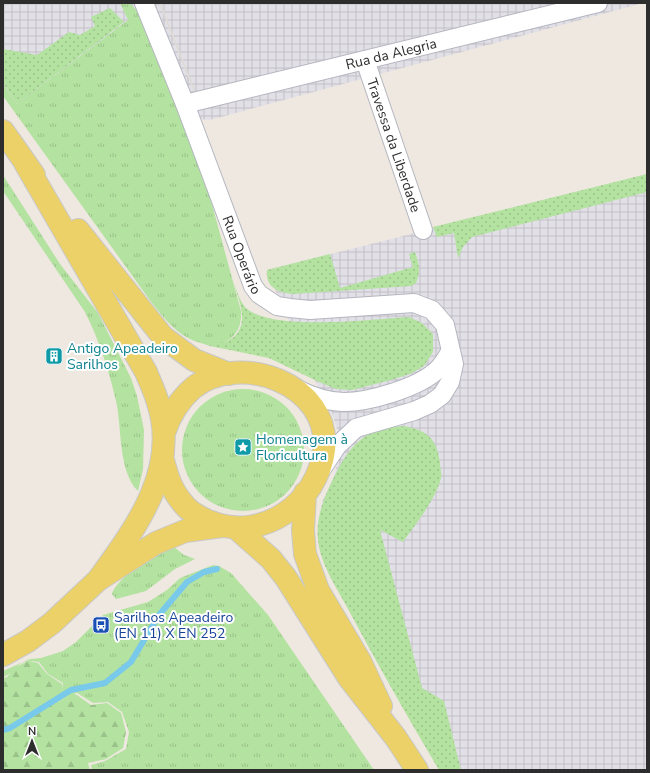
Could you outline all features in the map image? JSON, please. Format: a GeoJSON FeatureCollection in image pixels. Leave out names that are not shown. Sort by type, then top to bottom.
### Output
{"type":"FeatureCollection","features":[{"type":"Feature","properties":{"kind":"main road"},"geometry":{"type":"LineString","coordinates":[[3,131],[25,164],[146,372],[159,404],[164,433],[163,460],[154,490],[138,523],[98,580]]}},
{"type":"Feature","properties":{"kind":"main road"},"geometry":{"type":"LineString","coordinates":[[25,164],[163,337],[194,360],[229,374]]}},
{"type":"Feature","properties":{"kind":"main road"},"geometry":{"type":"LineString","coordinates":[[164,433],[170,416],[181,400],[194,388],[211,379],[229,374],[249,373],[266,375],[295,388],[312,406],[322,425],[324,449],[311,485],[303,530],[305,554],[318,590],[360,661],[396,738]]}},
{"type":"Feature","properties":{"kind":"main road"},"geometry":{"type":"LineString","coordinates":[[163,460],[169,483],[182,502],[200,518],[229,527],[271,559],[286,578],[349,678],[396,738],[417,770]]}},
{"type":"Feature","properties":{"kind":"main road"},"geometry":{"type":"LineString","coordinates":[[3,655],[28,641],[52,623],[98,580],[156,543],[185,530],[256,527],[275,520],[292,508],[311,485]]}},
{"type":"Feature","properties":{"kind":"street","name":"Rua Operário"},"geometry":{"type":"LineString","coordinates":[[144,3],[185,104],[253,286],[259,294],[276,306],[310,310],[414,303],[432,310],[445,325],[449,337],[450,352],[454,369],[447,388],[442,395],[430,404],[414,412],[356,428],[338,446],[311,485]]}},
{"type":"Feature","properties":{"kind":"street","name":"Rua da Alegria"},"geometry":{"type":"LineString","coordinates":[[185,104],[598,3]]}},
{"type":"Feature","properties":{"kind":"street","name":"Travessa da Liberdade"},"geometry":{"type":"LineString","coordinates":[[365,60],[423,230]]}},
{"type":"Feature","properties":{"kind":"street"},"geometry":{"type":"LineString","coordinates":[[295,388],[318,398],[344,402],[387,394],[429,377],[440,366],[450,352]]}},
{"type":"Feature","properties":{"kind":"shaded area"},"geometry":{"type":"Polygon","coordinates":[[[3,3],[643,3],[210,120],[152,115],[69,177],[3,84],[3,3]]]}},
{"type":"Feature","properties":{"kind":"shaded area"},"geometry":{"type":"Polygon","coordinates":[[[159,3],[161,3],[196,93],[195,95],[159,3]]]}},
{"type":"Feature","properties":{"kind":"shaded area"},"geometry":{"type":"Polygon","coordinates":[[[647,175],[647,770],[453,770],[322,555],[318,541],[318,526],[322,502],[334,477],[339,456],[339,436],[331,410],[311,373],[267,270],[647,175]]]}},
{"type":"Feature","properties":{"kind":"green space"},"geometry":{"type":"Polygon","coordinates":[[[120,3],[130,3],[139,13],[204,175],[241,311],[238,330],[233,337],[218,344],[200,343],[184,336],[178,332],[163,316],[149,299],[3,96],[3,84],[17,104],[128,20],[120,3]]]}},
{"type":"Feature","properties":{"kind":"green space"},"geometry":{"type":"Polygon","coordinates":[[[110,8],[124,22],[17,104],[3,83],[3,49],[37,55],[69,32],[80,35],[95,26],[91,17],[110,8]]]}},
{"type":"Feature","properties":{"kind":"green space"},"geometry":{"type":"Polygon","coordinates":[[[647,174],[647,192],[472,237],[463,247],[458,258],[454,233],[437,237],[433,227],[647,174]]]}},
{"type":"Feature","properties":{"kind":"green space"},"geometry":{"type":"Polygon","coordinates":[[[3,175],[60,264],[98,313],[131,378],[137,396],[144,430],[143,469],[138,491],[127,473],[122,449],[116,401],[107,367],[95,333],[85,312],[3,191],[3,175]]]}},
{"type":"Feature","properties":{"kind":"green space"},"geometry":{"type":"Polygon","coordinates":[[[415,252],[419,275],[416,283],[411,286],[293,294],[282,292],[274,288],[270,285],[267,276],[267,270],[330,254],[340,288],[413,267],[409,254],[415,252]]]}},
{"type":"Feature","properties":{"kind":"green space"},"geometry":{"type":"Polygon","coordinates":[[[234,283],[240,300],[246,308],[259,315],[277,320],[324,322],[409,317],[422,323],[433,334],[433,352],[424,366],[410,374],[352,390],[336,389],[269,358],[210,346],[189,339],[214,343],[229,340],[235,336],[240,329],[242,315],[241,306],[234,283]]]}},
{"type":"Feature","properties":{"kind":"green space"},"geometry":{"type":"Polygon","coordinates":[[[243,389],[255,390],[266,394],[277,399],[286,407],[294,416],[299,427],[303,438],[303,462],[299,473],[294,484],[286,493],[277,501],[266,506],[255,510],[243,511],[231,510],[220,506],[209,501],[200,493],[192,484],[187,473],[183,462],[182,450],[183,438],[187,427],[192,416],[200,407],[209,399],[220,394],[231,390],[243,389]]]}},
{"type":"Feature","properties":{"kind":"green space"},"geometry":{"type":"Polygon","coordinates":[[[402,426],[417,429],[433,441],[438,454],[441,478],[430,503],[403,542],[380,530],[422,688],[444,701],[461,770],[439,770],[392,689],[334,583],[325,566],[319,549],[318,521],[320,512],[338,469],[350,450],[356,443],[371,433],[402,426]]]}},
{"type":"Feature","properties":{"kind":"green space"},"geometry":{"type":"Polygon","coordinates":[[[174,547],[184,555],[195,559],[175,569],[146,591],[116,599],[112,594],[117,585],[140,563],[174,547]]]}},
{"type":"Feature","properties":{"kind":"green space"},"geometry":{"type":"Polygon","coordinates":[[[213,565],[219,566],[231,573],[268,615],[374,770],[92,770],[91,765],[105,761],[126,749],[129,732],[122,712],[108,702],[93,703],[77,693],[70,693],[61,701],[45,703],[62,689],[63,683],[48,674],[39,662],[25,662],[3,677],[3,671],[30,659],[41,658],[63,651],[76,642],[103,615],[148,602],[167,590],[180,578],[213,565]]]}},
{"type":"Feature","properties":{"kind":"green space"},"geometry":{"type":"Polygon","coordinates":[[[28,661],[38,663],[47,674],[62,684],[62,689],[56,695],[55,699],[47,703],[61,701],[70,693],[74,693],[91,705],[107,703],[121,713],[126,732],[123,748],[106,759],[88,763],[90,770],[3,770],[3,678],[7,677],[16,667],[28,661]]]}},
{"type":"Feature","properties":{"kind":"waterway"},"geometry":{"type":"LineString","coordinates":[[3,730],[10,728],[71,690],[105,683],[131,662],[159,615],[187,582],[204,572],[217,569]]}},
{"type":"Feature","properties":{"kind":"place","name":"Antigo Apeadeiro Sarilhos"},"geometry":{"type":"Point","coordinates":[54,356]}},
{"type":"Feature","properties":{"kind":"place","name":"Homenagem à Floricultura"},"geometry":{"type":"Point","coordinates":[243,447]}},
{"type":"Feature","properties":{"kind":"place","name":"Sarilhos Apeadeiro (EN 11) X EN 252"},"geometry":{"type":"Point","coordinates":[101,625]}}]}
